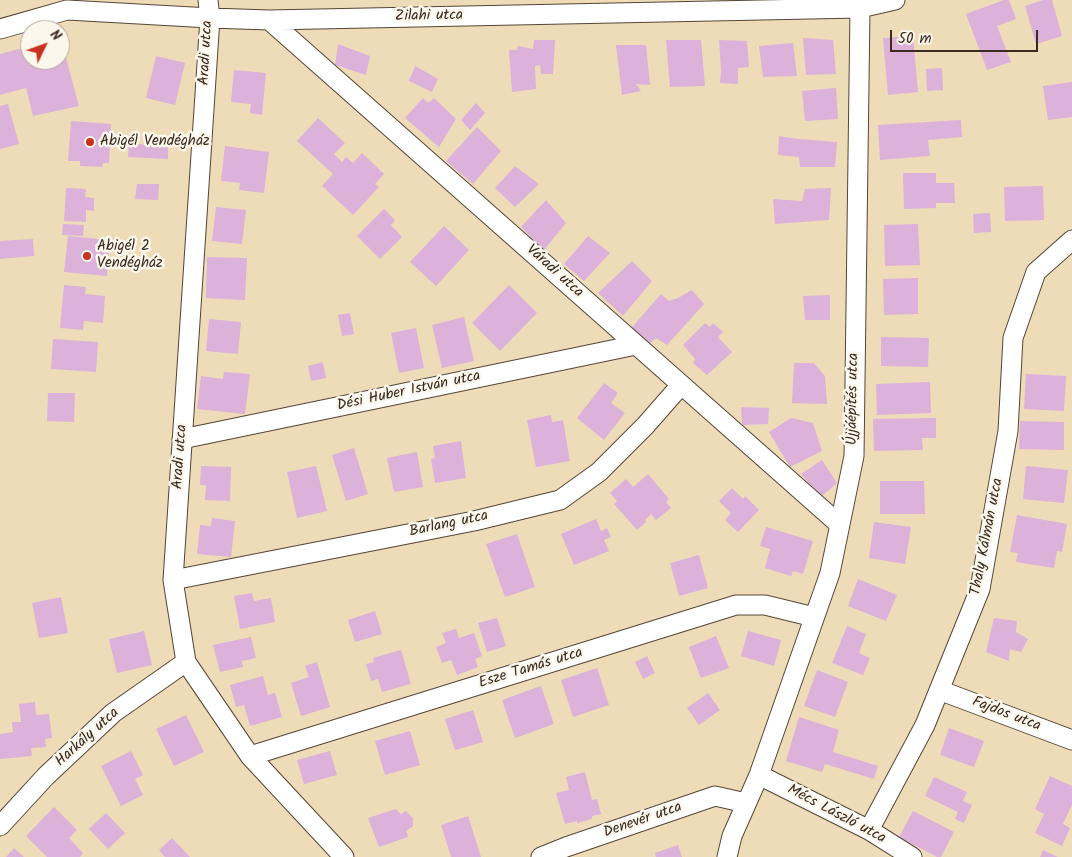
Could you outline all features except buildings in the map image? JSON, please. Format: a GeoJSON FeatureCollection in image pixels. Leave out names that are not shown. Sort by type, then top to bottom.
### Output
{"type":"FeatureCollection","features":[{"type":"Feature","properties":{"kind":"street","name":"Zilahi utca"},"geometry":{"type":"LineString","coordinates":[[0,29],[67,10],[209,9],[269,20],[860,8],[895,0]]}},
{"type":"Feature","properties":{"kind":"street","name":"Újjáépítés utca"},"geometry":{"type":"LineString","coordinates":[[759,775],[830,573],[854,456],[860,8]]}},
{"type":"Feature","properties":{"kind":"street","name":"Aradi utca"},"geometry":{"type":"LineString","coordinates":[[209,9],[173,580],[186,662],[250,756],[344,857]]}},
{"type":"Feature","properties":{"kind":"street","name":"Váradi utca"},"geometry":{"type":"LineString","coordinates":[[269,20],[840,525]]}},
{"type":"Feature","properties":{"kind":"street","name":"Thaly Kálmán utca"},"geometry":{"type":"LineString","coordinates":[[869,830],[925,725],[980,589],[1008,431],[1013,338],[1036,272],[1072,240]]}},
{"type":"Feature","properties":{"kind":"street","name":"Dési Huber István utca"},"geometry":{"type":"LineString","coordinates":[[182,439],[636,345]]}},
{"type":"Feature","properties":{"kind":"street","name":"Barlang utca"},"geometry":{"type":"LineString","coordinates":[[173,580],[474,521],[560,500],[599,472],[645,426],[681,385]]}},
{"type":"Feature","properties":{"kind":"street","name":"Esze Tamás utca"},"geometry":{"type":"LineString","coordinates":[[250,756],[736,605],[765,605],[814,617]]}},
{"type":"Feature","properties":{"kind":"street","name":"Harkály utca"},"geometry":{"type":"LineString","coordinates":[[0,826],[46,776],[113,713],[186,662]]}},
{"type":"Feature","properties":{"kind":"street","name":"Fajdos utca"},"geometry":{"type":"LineString","coordinates":[[939,690],[1072,740]]}},
{"type":"Feature","properties":{"kind":"street"},"geometry":{"type":"LineString","coordinates":[[727,857],[732,836],[759,775]]}},
{"type":"Feature","properties":{"kind":"street","name":"Mécs László utca"},"geometry":{"type":"LineString","coordinates":[[759,775],[869,830],[912,857]]}},
{"type":"Feature","properties":{"kind":"street","name":"Denevér utca"},"geometry":{"type":"LineString","coordinates":[[541,857],[715,796],[746,803]]}},
{"type":"Feature","properties":{"kind":"place","name":"Abigél Vendégház"},"geometry":{"type":"Point","coordinates":[90,142]}},
{"type":"Feature","properties":{"kind":"place","name":"Abigél 2 Vendégház"},"geometry":{"type":"Point","coordinates":[87,256]}}]}
